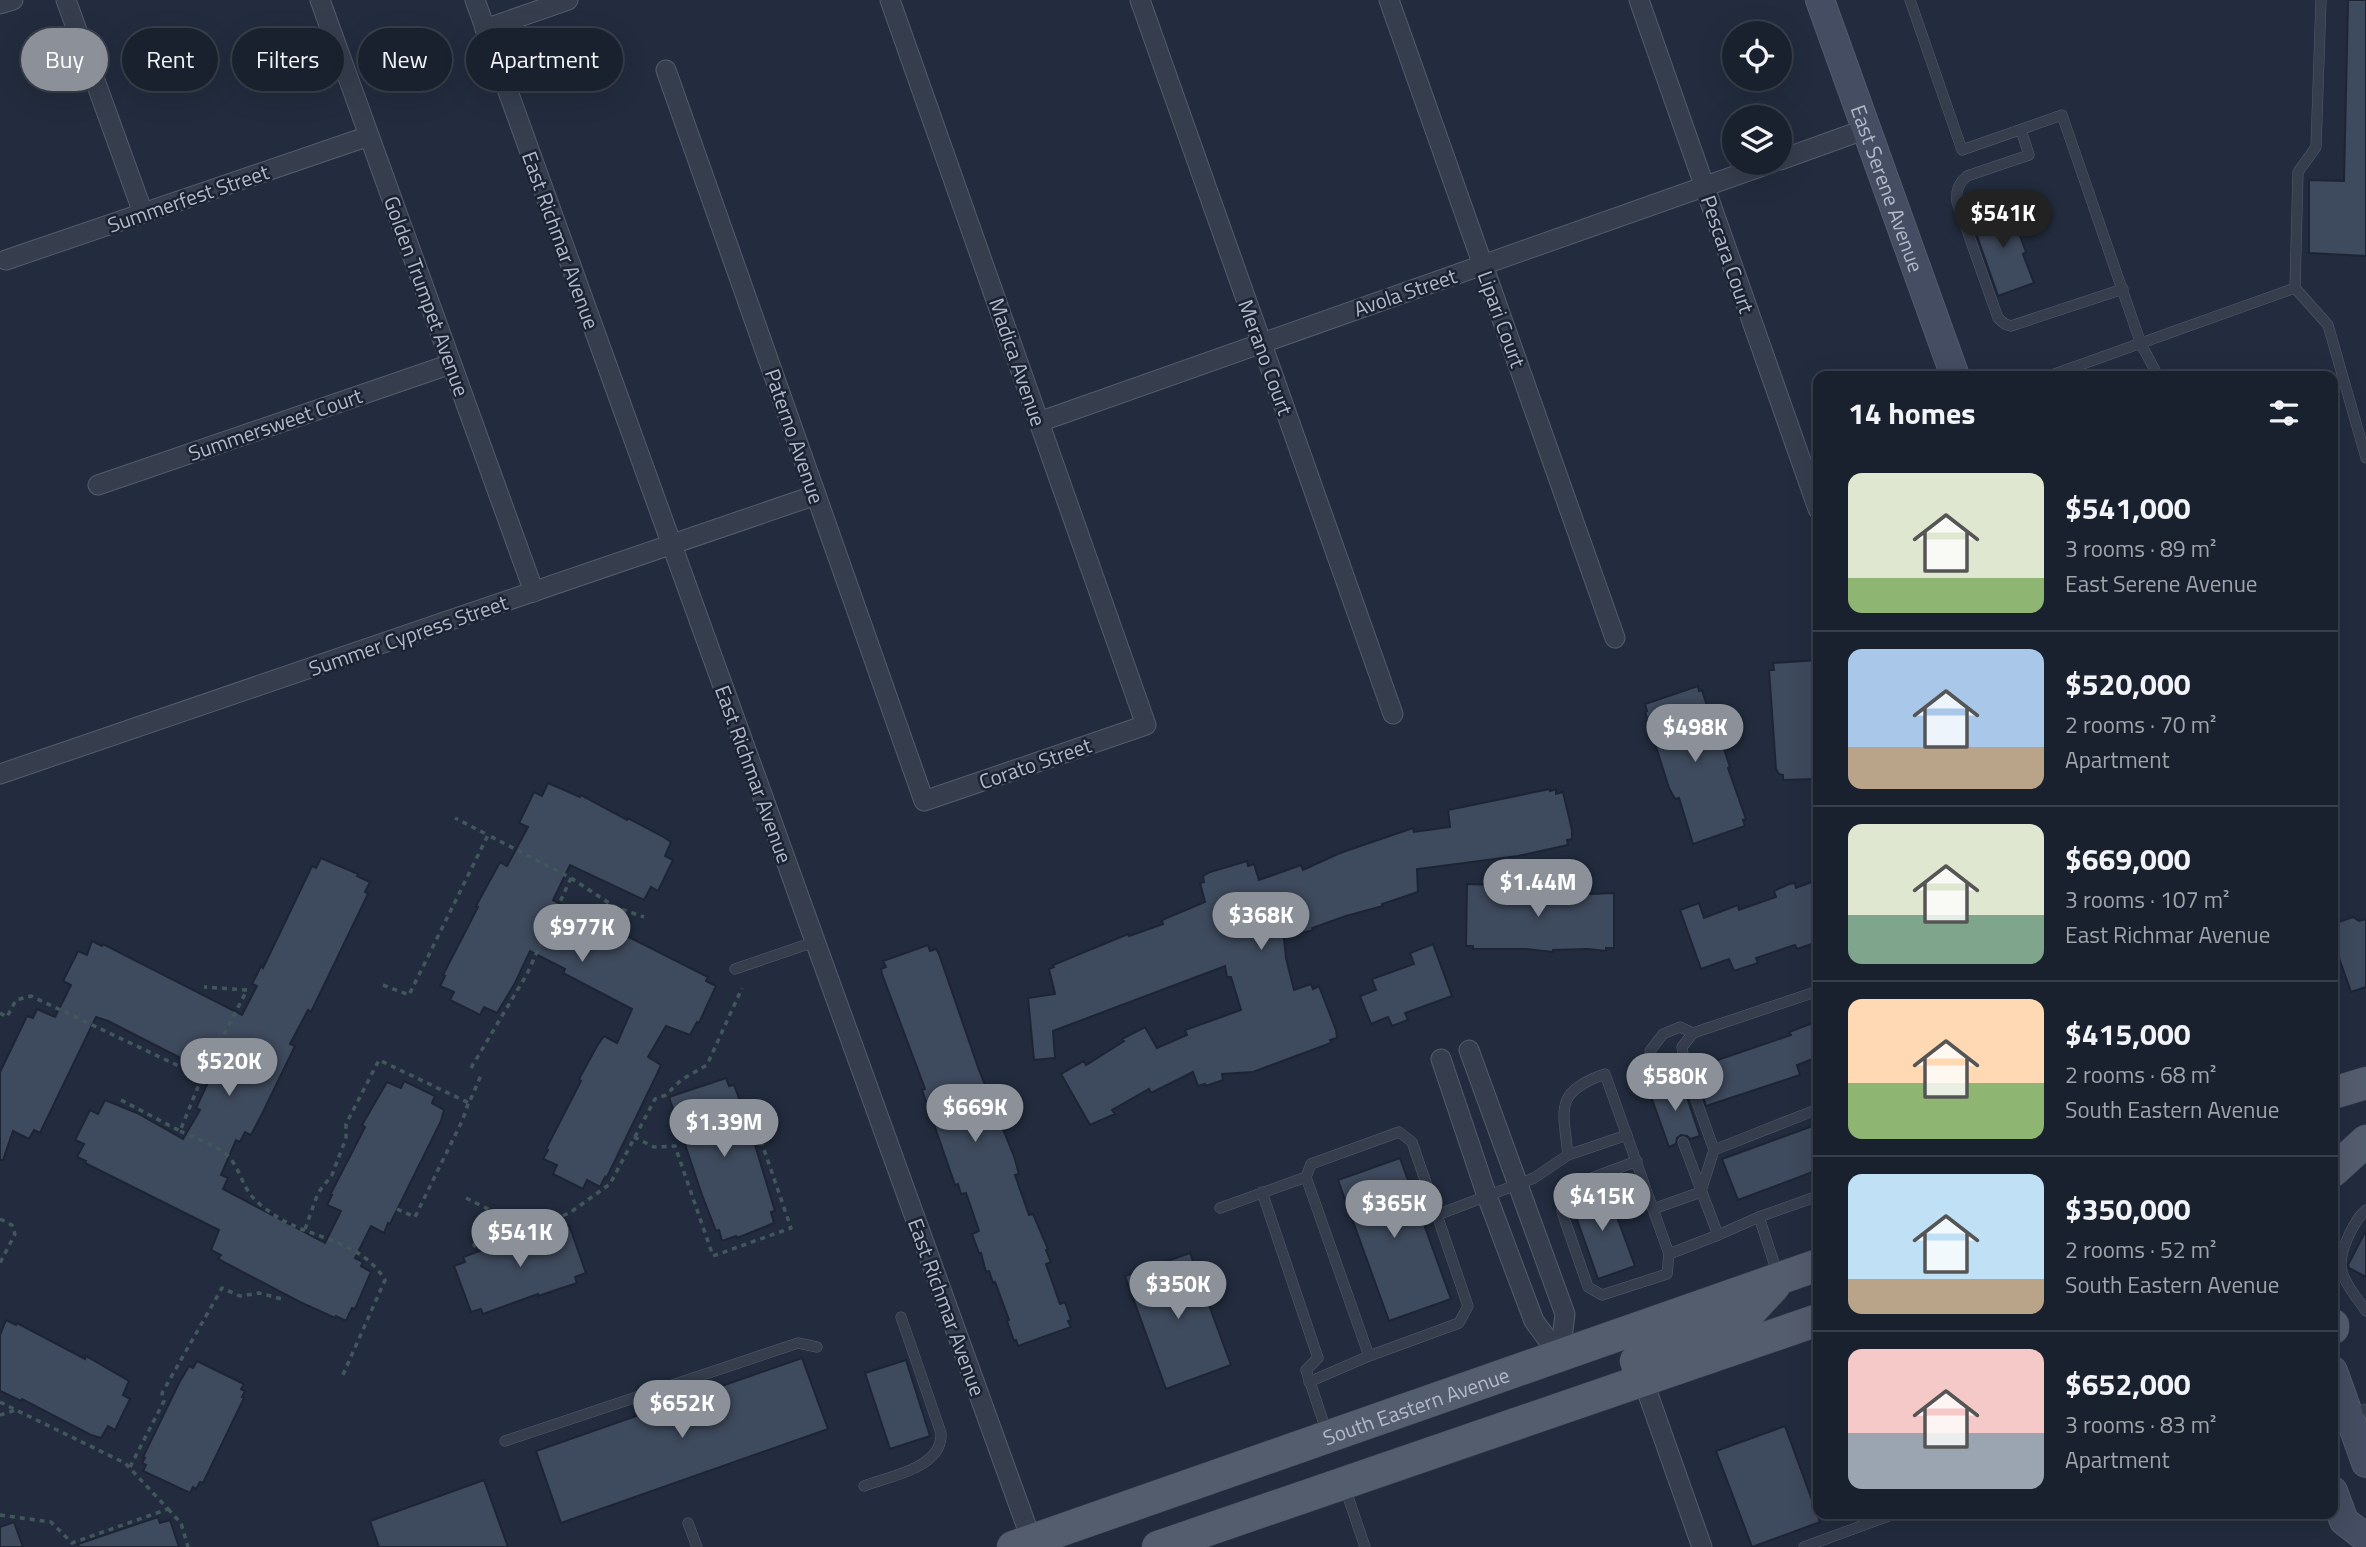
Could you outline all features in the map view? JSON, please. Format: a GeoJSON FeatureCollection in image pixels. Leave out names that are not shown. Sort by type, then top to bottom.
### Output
{"type":"FeatureCollection","features":[{"type":"Feature","properties":{"kind":"main road","name":"East Serene Avenue"},"geometry":{"type":"LineString","coordinates":[[1820,0],[1953,371]]}},
{"type":"Feature","properties":{"kind":"main road"},"geometry":{"type":"LineString","coordinates":[[2338,1091],[2366,1083]]}},
{"type":"Feature","properties":{"kind":"main road"},"geometry":{"type":"LineString","coordinates":[[2338,1149],[2366,1141]]}},
{"type":"Feature","properties":{"kind":"main road"},"geometry":{"type":"LineString","coordinates":[[2338,1166],[2366,1141]]}},
{"type":"Feature","properties":{"kind":"main road","name":"South Eastern Avenue"},"geometry":{"type":"LineString","coordinates":[[1026,1545],[1813,1267]]}},
{"type":"Feature","properties":{"kind":"main road"},"geometry":{"type":"LineString","coordinates":[[1643,1380],[1636,1360],[1646,1352],[1750,1312],[1779,1279]]}},
{"type":"Feature","properties":{"kind":"main road"},"geometry":{"type":"LineString","coordinates":[[1158,1547],[1813,1322]]}},
{"type":"Feature","properties":{"kind":"main road"},"geometry":{"type":"LineString","coordinates":[[1560,1356],[1576,1403]]}},
{"type":"Feature","properties":{"kind":"main road"},"geometry":{"type":"LineString","coordinates":[[2338,1379],[2358,1413],[2366,1463]]}},
{"type":"Feature","properties":{"kind":"main road"},"geometry":{"type":"LineString","coordinates":[[2338,1505],[2344,1521],[2366,1538]]}},
{"type":"Feature","properties":{"kind":"street"},"geometry":{"type":"LineString","coordinates":[[0,4],[13,0]]}},
{"type":"Feature","properties":{"kind":"street"},"geometry":{"type":"LineString","coordinates":[[66,0],[143,213]]}},
{"type":"Feature","properties":{"kind":"street","name":"Golden Trumpet Avenue"},"geometry":{"type":"LineString","coordinates":[[320,0],[534,592]]}},
{"type":"Feature","properties":{"kind":"street","name":"East Richmar Avenue"},"geometry":{"type":"LineString","coordinates":[[475,0],[485,28]]}},
{"type":"Feature","properties":{"kind":"street"},"geometry":{"type":"LineString","coordinates":[[488,28],[568,0]]}},
{"type":"Feature","properties":{"kind":"street","name":"Madica Avenue"},"geometry":{"type":"LineString","coordinates":[[890,0],[1146,725]]}},
{"type":"Feature","properties":{"kind":"street","name":"Merano Court"},"geometry":{"type":"LineString","coordinates":[[1140,0],[1392,714]]}},
{"type":"Feature","properties":{"kind":"street","name":"Lipari Court"},"geometry":{"type":"LineString","coordinates":[[1390,0],[1615,638]]}},
{"type":"Feature","properties":{"kind":"street","name":"Pescara Court"},"geometry":{"type":"LineString","coordinates":[[1639,0],[1813,495]]}},
{"type":"Feature","properties":{"kind":"street","name":"Paterno Avenue"},"geometry":{"type":"LineString","coordinates":[[666,71],[924,801]]}},
{"type":"Feature","properties":{"kind":"street","name":"East Richmar Avenue"},"geometry":{"type":"LineString","coordinates":[[507,91],[814,942],[1026,1545]]}},
{"type":"Feature","properties":{"kind":"street"},"geometry":{"type":"LineString","coordinates":[[1792,156],[1866,130]]}},
{"type":"Feature","properties":{"kind":"street","name":"Summerfest Street"},"geometry":{"type":"LineString","coordinates":[[6,260],[369,136]]}},
{"type":"Feature","properties":{"kind":"street","name":"Avola Street"},"geometry":{"type":"LineString","coordinates":[[1039,422],[1736,175]]}},
{"type":"Feature","properties":{"kind":"street","name":"Summersweet Court"},"geometry":{"type":"LineString","coordinates":[[98,485],[451,364]]}},
{"type":"Feature","properties":{"kind":"street","name":"Summer Cypress Street"},"geometry":{"type":"LineString","coordinates":[[2,768],[534,592],[816,495]]}},
{"type":"Feature","properties":{"kind":"street","name":"Corato Street"},"geometry":{"type":"LineString","coordinates":[[924,801],[1146,725]]}},
{"type":"Feature","properties":{"kind":"street"},"geometry":{"type":"LineString","coordinates":[[1469,1050],[1565,1314],[1560,1356]]}},
{"type":"Feature","properties":{"kind":"street"},"geometry":{"type":"LineString","coordinates":[[1441,1059],[1487,1196],[1534,1321],[1560,1356]]}},
{"type":"Feature","properties":{"kind":"street"},"geometry":{"type":"LineString","coordinates":[[1643,1380],[1702,1547]]}},
{"type":"Feature","properties":{"kind":"lane"},"geometry":{"type":"LineString","coordinates":[[1910,0],[1962,150],[2062,115],[2141,344],[2155,371]]}},
{"type":"Feature","properties":{"kind":"lane"},"geometry":{"type":"LineString","coordinates":[[2321,0],[2316,147],[2298,172],[2295,288],[2328,325],[2366,458]]}},
{"type":"Feature","properties":{"kind":"lane"},"geometry":{"type":"LineString","coordinates":[[2021,130],[2029,155],[1966,176],[1956,191],[1957,202],[1998,318],[2011,326],[2020,324],[2123,289]]}},
{"type":"Feature","properties":{"kind":"lane"},"geometry":{"type":"LineString","coordinates":[[2063,371],[2295,288]]}},
{"type":"Feature","properties":{"kind":"lane"},"geometry":{"type":"LineString","coordinates":[[735,969],[814,942]]}},
{"type":"Feature","properties":{"kind":"lane"},"geometry":{"type":"LineString","coordinates":[[1701,1192],[1714,1150],[1685,1068],[1682,1046],[1693,1033],[1813,993]]}},
{"type":"Feature","properties":{"kind":"lane"},"geometry":{"type":"LineString","coordinates":[[1662,1086],[1650,1051],[1663,1034],[1680,1027],[1693,1033]]}},
{"type":"Feature","properties":{"kind":"lane"},"geometry":{"type":"LineString","coordinates":[[1568,1155],[1564,1104],[1573,1089],[1605,1074],[1628,1135],[1637,1161],[1653,1209],[1669,1254],[1667,1274],[1602,1296],[1588,1287],[1562,1212],[1563,1195],[1573,1185],[1637,1161]]}},
{"type":"Feature","properties":{"kind":"lane"},"geometry":{"type":"LineString","coordinates":[[1714,1150],[1813,1110]]}},
{"type":"Feature","properties":{"kind":"lane"},"geometry":{"type":"LineString","coordinates":[[1309,1381],[1459,1323],[1468,1306],[1412,1142],[1399,1132],[1311,1164],[1306,1177],[1369,1356]]}},
{"type":"Feature","properties":{"kind":"lane"},"geometry":{"type":"LineString","coordinates":[[1437,1215],[1534,1178],[1568,1155],[1628,1135]]}},
{"type":"Feature","properties":{"kind":"lane"},"geometry":{"type":"LineString","coordinates":[[1683,1142],[1718,1235]]}},
{"type":"Feature","properties":{"kind":"lane"},"geometry":{"type":"LineString","coordinates":[[1220,1208],[1306,1177]]}},
{"type":"Feature","properties":{"kind":"lane"},"geometry":{"type":"LineString","coordinates":[[1262,1192],[1318,1358],[1306,1370],[1328,1437]]}},
{"type":"Feature","properties":{"kind":"lane"},"geometry":{"type":"LineString","coordinates":[[1653,1209],[1701,1192]]}},
{"type":"Feature","properties":{"kind":"lane"},"geometry":{"type":"LineString","coordinates":[[1669,1254],[1813,1198]]}},
{"type":"Feature","properties":{"kind":"lane"},"geometry":{"type":"LineString","coordinates":[[2366,1209],[2357,1218],[2350,1233],[2341,1266],[2349,1286],[2366,1311]]}},
{"type":"Feature","properties":{"kind":"lane"},"geometry":{"type":"LineString","coordinates":[[1759,1217],[1779,1279]]}},
{"type":"Feature","properties":{"kind":"lane"},"geometry":{"type":"LineString","coordinates":[[864,1486],[923,1464],[935,1455],[942,1444],[941,1433],[901,1317]]}},
{"type":"Feature","properties":{"kind":"lane"},"geometry":{"type":"LineString","coordinates":[[505,1441],[797,1343],[817,1347]]}},
{"type":"Feature","properties":{"kind":"lane"},"geometry":{"type":"LineString","coordinates":[[1343,1483],[1365,1547]]}},
{"type":"Feature","properties":{"kind":"lane"},"geometry":{"type":"LineString","coordinates":[[1804,1547],[1880,1519]]}},
{"type":"Feature","properties":{"kind":"lane"},"geometry":{"type":"LineString","coordinates":[[688,1523],[696,1547]]}},
{"type":"Feature","properties":{"kind":"path"},"geometry":{"type":"LineString","coordinates":[[455,818],[571,878],[615,907],[644,916]]}},
{"type":"Feature","properties":{"kind":"path"},"geometry":{"type":"LineString","coordinates":[[383,985],[409,995],[488,835]]}},
{"type":"Feature","properties":{"kind":"path"},"geometry":{"type":"LineString","coordinates":[[471,1068],[527,974],[571,878]]}},
{"type":"Feature","properties":{"kind":"path"},"geometry":{"type":"LineString","coordinates":[[180,1131],[202,1077],[247,990],[204,987]]}},
{"type":"Feature","properties":{"kind":"path"},"geometry":{"type":"LineString","coordinates":[[467,1198],[496,1213],[474,1245],[477,1249],[488,1242],[538,1227],[571,1212],[610,1184],[655,1098],[666,1095],[681,1080],[707,1065],[742,988]]}},
{"type":"Feature","properties":{"kind":"path"},"geometry":{"type":"LineString","coordinates":[[0,1013],[7,1017],[16,1000],[31,996],[202,1077]]}},
{"type":"Feature","properties":{"kind":"path"},"geometry":{"type":"LineString","coordinates":[[305,1229],[318,1193],[332,1175],[346,1138],[346,1124],[379,1060],[469,1103],[470,1099]]}},
{"type":"Feature","properties":{"kind":"path"},"geometry":{"type":"LineString","coordinates":[[397,1209],[415,1217],[463,1119],[482,1073]]}},
{"type":"Feature","properties":{"kind":"path"},"geometry":{"type":"LineString","coordinates":[[121,1100],[230,1157],[251,1196],[273,1214],[348,1245],[377,1267],[385,1280],[341,1377]]}},
{"type":"Feature","properties":{"kind":"path"},"geometry":{"type":"LineString","coordinates":[[635,1136],[654,1147],[675,1146],[713,1255],[791,1228],[748,1103]]}},
{"type":"Feature","properties":{"kind":"path"},"geometry":{"type":"LineString","coordinates":[[0,1219],[12,1225],[15,1234],[0,1263]]}},
{"type":"Feature","properties":{"kind":"path"},"geometry":{"type":"LineString","coordinates":[[130,1467],[164,1401],[162,1392],[222,1287],[240,1296],[259,1293],[282,1299]]}},
{"type":"Feature","properties":{"kind":"path"},"geometry":{"type":"LineString","coordinates":[[0,1402],[125,1463],[181,1523],[188,1547]]}},
{"type":"Feature","properties":{"kind":"path"},"geometry":{"type":"LineString","coordinates":[[0,1415],[16,1410]]}},
{"type":"Feature","properties":{"kind":"path"},"geometry":{"type":"LineString","coordinates":[[0,1515],[51,1522],[72,1543],[169,1509]]}},
{"type":"Feature","properties":{"kind":"building"},"geometry":{"type":"Polygon","coordinates":[[[2348,0],[2366,0],[2366,256],[2309,253],[2309,180],[2344,181],[2348,0]]]}},
{"type":"Feature","properties":{"kind":"building"},"geometry":{"type":"Polygon","coordinates":[[[2009,206],[2034,283],[1998,296],[1971,219],[2009,206]]]}},
{"type":"Feature","properties":{"kind":"building"},"geometry":{"type":"Polygon","coordinates":[[[1813,660],[1813,779],[1783,780],[1783,775],[1776,769],[1769,670],[1774,670],[1773,663],[1813,660]]]}},
{"type":"Feature","properties":{"kind":"building"},"geometry":{"type":"Polygon","coordinates":[[[1698,686],[1699,691],[1702,690],[1719,744],[1722,743],[1746,819],[1743,820],[1745,826],[1693,844],[1679,798],[1675,799],[1669,788],[1645,712],[1645,704],[1698,686]]]}},
{"type":"Feature","properties":{"kind":"building"},"geometry":{"type":"Polygon","coordinates":[[[548,783],[580,797],[581,795],[662,836],[671,842],[665,856],[673,860],[658,891],[651,887],[644,900],[570,865],[553,900],[589,919],[591,914],[617,931],[708,977],[706,981],[716,986],[699,1023],[697,1022],[690,1035],[666,1026],[648,1057],[661,1065],[606,1179],[605,1177],[600,1187],[587,1180],[583,1189],[553,1174],[557,1165],[543,1159],[597,1046],[604,1036],[617,1043],[632,1009],[563,973],[565,969],[530,951],[497,1013],[484,1007],[480,1015],[450,1000],[454,992],[440,986],[478,907],[476,906],[500,862],[507,866],[528,827],[519,823],[534,792],[542,796],[548,783]]]}},
{"type":"Feature","properties":{"kind":"building"},"geometry":{"type":"Polygon","coordinates":[[[1556,789],[1556,794],[1563,792],[1572,830],[1572,839],[1567,840],[1568,845],[1518,856],[1417,869],[1418,892],[1284,938],[1294,990],[1311,984],[1313,989],[1319,986],[1336,1030],[1337,1038],[1330,1040],[1331,1043],[1253,1072],[1222,1074],[1223,1080],[1206,1086],[1198,1086],[1193,1072],[1151,1093],[1149,1089],[1112,1110],[1115,1114],[1090,1125],[1061,1074],[1084,1061],[1086,1065],[1124,1041],[1122,1039],[1145,1027],[1157,1048],[1187,1035],[1185,1030],[1241,1010],[1225,966],[1053,1031],[1055,1058],[1034,1060],[1028,998],[1055,994],[1049,969],[1128,934],[1129,936],[1163,924],[1162,920],[1205,902],[1200,883],[1204,882],[1203,876],[1210,872],[1247,861],[1248,866],[1254,864],[1259,880],[1301,865],[1303,870],[1340,853],[1413,828],[1414,832],[1450,827],[1448,810],[1556,789]]]}},
{"type":"Feature","properties":{"kind":"building"},"geometry":{"type":"Polygon","coordinates":[[[321,858],[370,882],[365,892],[368,894],[311,1012],[308,1010],[290,1044],[295,1046],[262,1114],[251,1135],[245,1132],[240,1142],[236,1140],[221,1175],[228,1178],[223,1189],[325,1243],[341,1211],[327,1205],[330,1195],[365,1127],[362,1125],[387,1082],[401,1088],[404,1081],[435,1096],[432,1103],[444,1110],[441,1121],[390,1224],[388,1223],[384,1233],[371,1226],[355,1258],[363,1262],[361,1266],[371,1272],[355,1309],[352,1308],[346,1321],[300,1302],[218,1259],[221,1255],[211,1250],[219,1230],[77,1157],[84,1144],[75,1140],[90,1110],[98,1114],[105,1100],[137,1113],[183,1139],[200,1110],[196,1108],[212,1074],[108,1021],[96,1017],[40,1133],[34,1130],[29,1139],[13,1131],[3,1160],[0,1160],[0,1072],[27,1016],[33,1018],[37,1009],[55,1017],[71,985],[63,981],[78,951],[87,955],[92,941],[102,946],[103,944],[242,1015],[257,986],[252,984],[261,966],[263,968],[312,866],[316,868],[321,858]]]}},
{"type":"Feature","properties":{"kind":"building"},"geometry":{"type":"Polygon","coordinates":[[[1813,881],[1813,944],[1797,949],[1795,945],[1756,958],[1758,963],[1734,971],[1729,959],[1701,969],[1680,910],[1699,903],[1704,918],[1738,905],[1739,910],[1776,897],[1774,891],[1789,884],[1795,883],[1796,888],[1813,881]]]}},
{"type":"Feature","properties":{"kind":"building"},"geometry":{"type":"Polygon","coordinates":[[[1467,884],[1554,887],[1566,889],[1566,895],[1614,893],[1614,948],[1606,948],[1606,951],[1588,949],[1553,952],[1473,949],[1473,946],[1466,946],[1467,884]]]}},
{"type":"Feature","properties":{"kind":"building"},"geometry":{"type":"Polygon","coordinates":[[[2353,917],[2359,921],[2366,919],[2366,987],[2351,992],[2338,958],[2338,922],[2353,917]]]}},
{"type":"Feature","properties":{"kind":"building"},"geometry":{"type":"Polygon","coordinates":[[[1433,944],[1452,996],[1405,1013],[1408,1020],[1392,1026],[1388,1017],[1371,1024],[1360,996],[1376,990],[1372,979],[1414,964],[1410,953],[1433,944]]]}},
{"type":"Feature","properties":{"kind":"building"},"geometry":{"type":"Polygon","coordinates":[[[928,945],[930,951],[936,949],[939,954],[979,1070],[1014,1156],[1019,1174],[1015,1175],[1029,1215],[1033,1214],[1048,1249],[1046,1250],[1051,1262],[1046,1264],[1060,1304],[1065,1302],[1071,1320],[1068,1321],[1071,1327],[1018,1346],[995,1282],[993,1283],[989,1271],[986,1272],[972,1234],[979,1231],[966,1193],[961,1194],[958,1184],[955,1185],[922,1090],[925,1089],[882,974],[881,969],[886,967],[883,961],[928,945]]]}},
{"type":"Feature","properties":{"kind":"building"},"geometry":{"type":"Polygon","coordinates":[[[1813,1023],[1813,1059],[1797,1065],[1800,1075],[1706,1106],[1694,1068],[1791,1035],[1789,1032],[1813,1023]]]}},
{"type":"Feature","properties":{"kind":"building"},"geometry":{"type":"Polygon","coordinates":[[[726,1078],[729,1086],[734,1085],[749,1125],[775,1211],[771,1212],[774,1223],[722,1241],[702,1195],[669,1097],[726,1078]]]}},
{"type":"Feature","properties":{"kind":"building"},"geometry":{"type":"Polygon","coordinates":[[[1681,1080],[1700,1136],[1690,1139],[1681,1135],[1676,1144],[1669,1147],[1649,1091],[1655,1089],[1664,1093],[1669,1084],[1681,1080]]]}},
{"type":"Feature","properties":{"kind":"building"},"geometry":{"type":"Polygon","coordinates":[[[1813,1126],[1813,1172],[1738,1200],[1722,1159],[1813,1126]]]}},
{"type":"Feature","properties":{"kind":"building"},"geometry":{"type":"Polygon","coordinates":[[[1400,1158],[1451,1299],[1389,1321],[1338,1180],[1400,1158]]]}},
{"type":"Feature","properties":{"kind":"building"},"geometry":{"type":"Polygon","coordinates":[[[1606,1187],[1635,1266],[1598,1279],[1570,1200],[1606,1187]]]}},
{"type":"Feature","properties":{"kind":"building"},"geometry":{"type":"Polygon","coordinates":[[[557,1223],[559,1229],[569,1225],[586,1273],[575,1277],[577,1283],[483,1314],[481,1309],[471,1312],[454,1266],[465,1262],[463,1257],[557,1223]]]}},
{"type":"Feature","properties":{"kind":"building"},"geometry":{"type":"Polygon","coordinates":[[[2366,1230],[2366,1277],[2348,1265],[2366,1230]]]}},
{"type":"Feature","properties":{"kind":"building"},"geometry":{"type":"Polygon","coordinates":[[[1190,1253],[1231,1365],[1166,1389],[1125,1276],[1190,1253]]]}},
{"type":"Feature","properties":{"kind":"building"},"geometry":{"type":"Polygon","coordinates":[[[6,1320],[16,1325],[17,1323],[85,1359],[86,1356],[129,1381],[123,1395],[130,1399],[115,1430],[108,1426],[101,1438],[91,1435],[22,1399],[21,1401],[0,1391],[0,1335],[6,1320]]]}},
{"type":"Feature","properties":{"kind":"building"},"geometry":{"type":"Polygon","coordinates":[[[802,1358],[828,1429],[561,1523],[536,1451],[802,1358]]]}},
{"type":"Feature","properties":{"kind":"building"},"geometry":{"type":"Polygon","coordinates":[[[906,1360],[930,1436],[890,1449],[865,1373],[906,1360]]]}},
{"type":"Feature","properties":{"kind":"building"},"geometry":{"type":"Polygon","coordinates":[[[197,1361],[244,1384],[241,1389],[245,1391],[203,1483],[200,1482],[196,1489],[193,1487],[190,1493],[143,1471],[146,1465],[142,1463],[179,1383],[189,1366],[193,1368],[197,1361]]]}},
{"type":"Feature","properties":{"kind":"building"},"geometry":{"type":"Polygon","coordinates":[[[1785,1426],[1813,1503],[1813,1519],[1819,1519],[1820,1522],[1752,1547],[1716,1451],[1785,1426]]]}},
{"type":"Feature","properties":{"kind":"building"},"geometry":{"type":"Polygon","coordinates":[[[484,1480],[508,1547],[379,1547],[370,1521],[484,1480]]]}},
{"type":"Feature","properties":{"kind":"building"},"geometry":{"type":"Polygon","coordinates":[[[158,1517],[160,1523],[170,1520],[179,1547],[79,1547],[78,1544],[158,1517]]]}},
{"type":"Feature","properties":{"kind":"building"},"geometry":{"type":"Polygon","coordinates":[[[14,1522],[23,1547],[0,1547],[0,1527],[14,1522]]]}}]}
